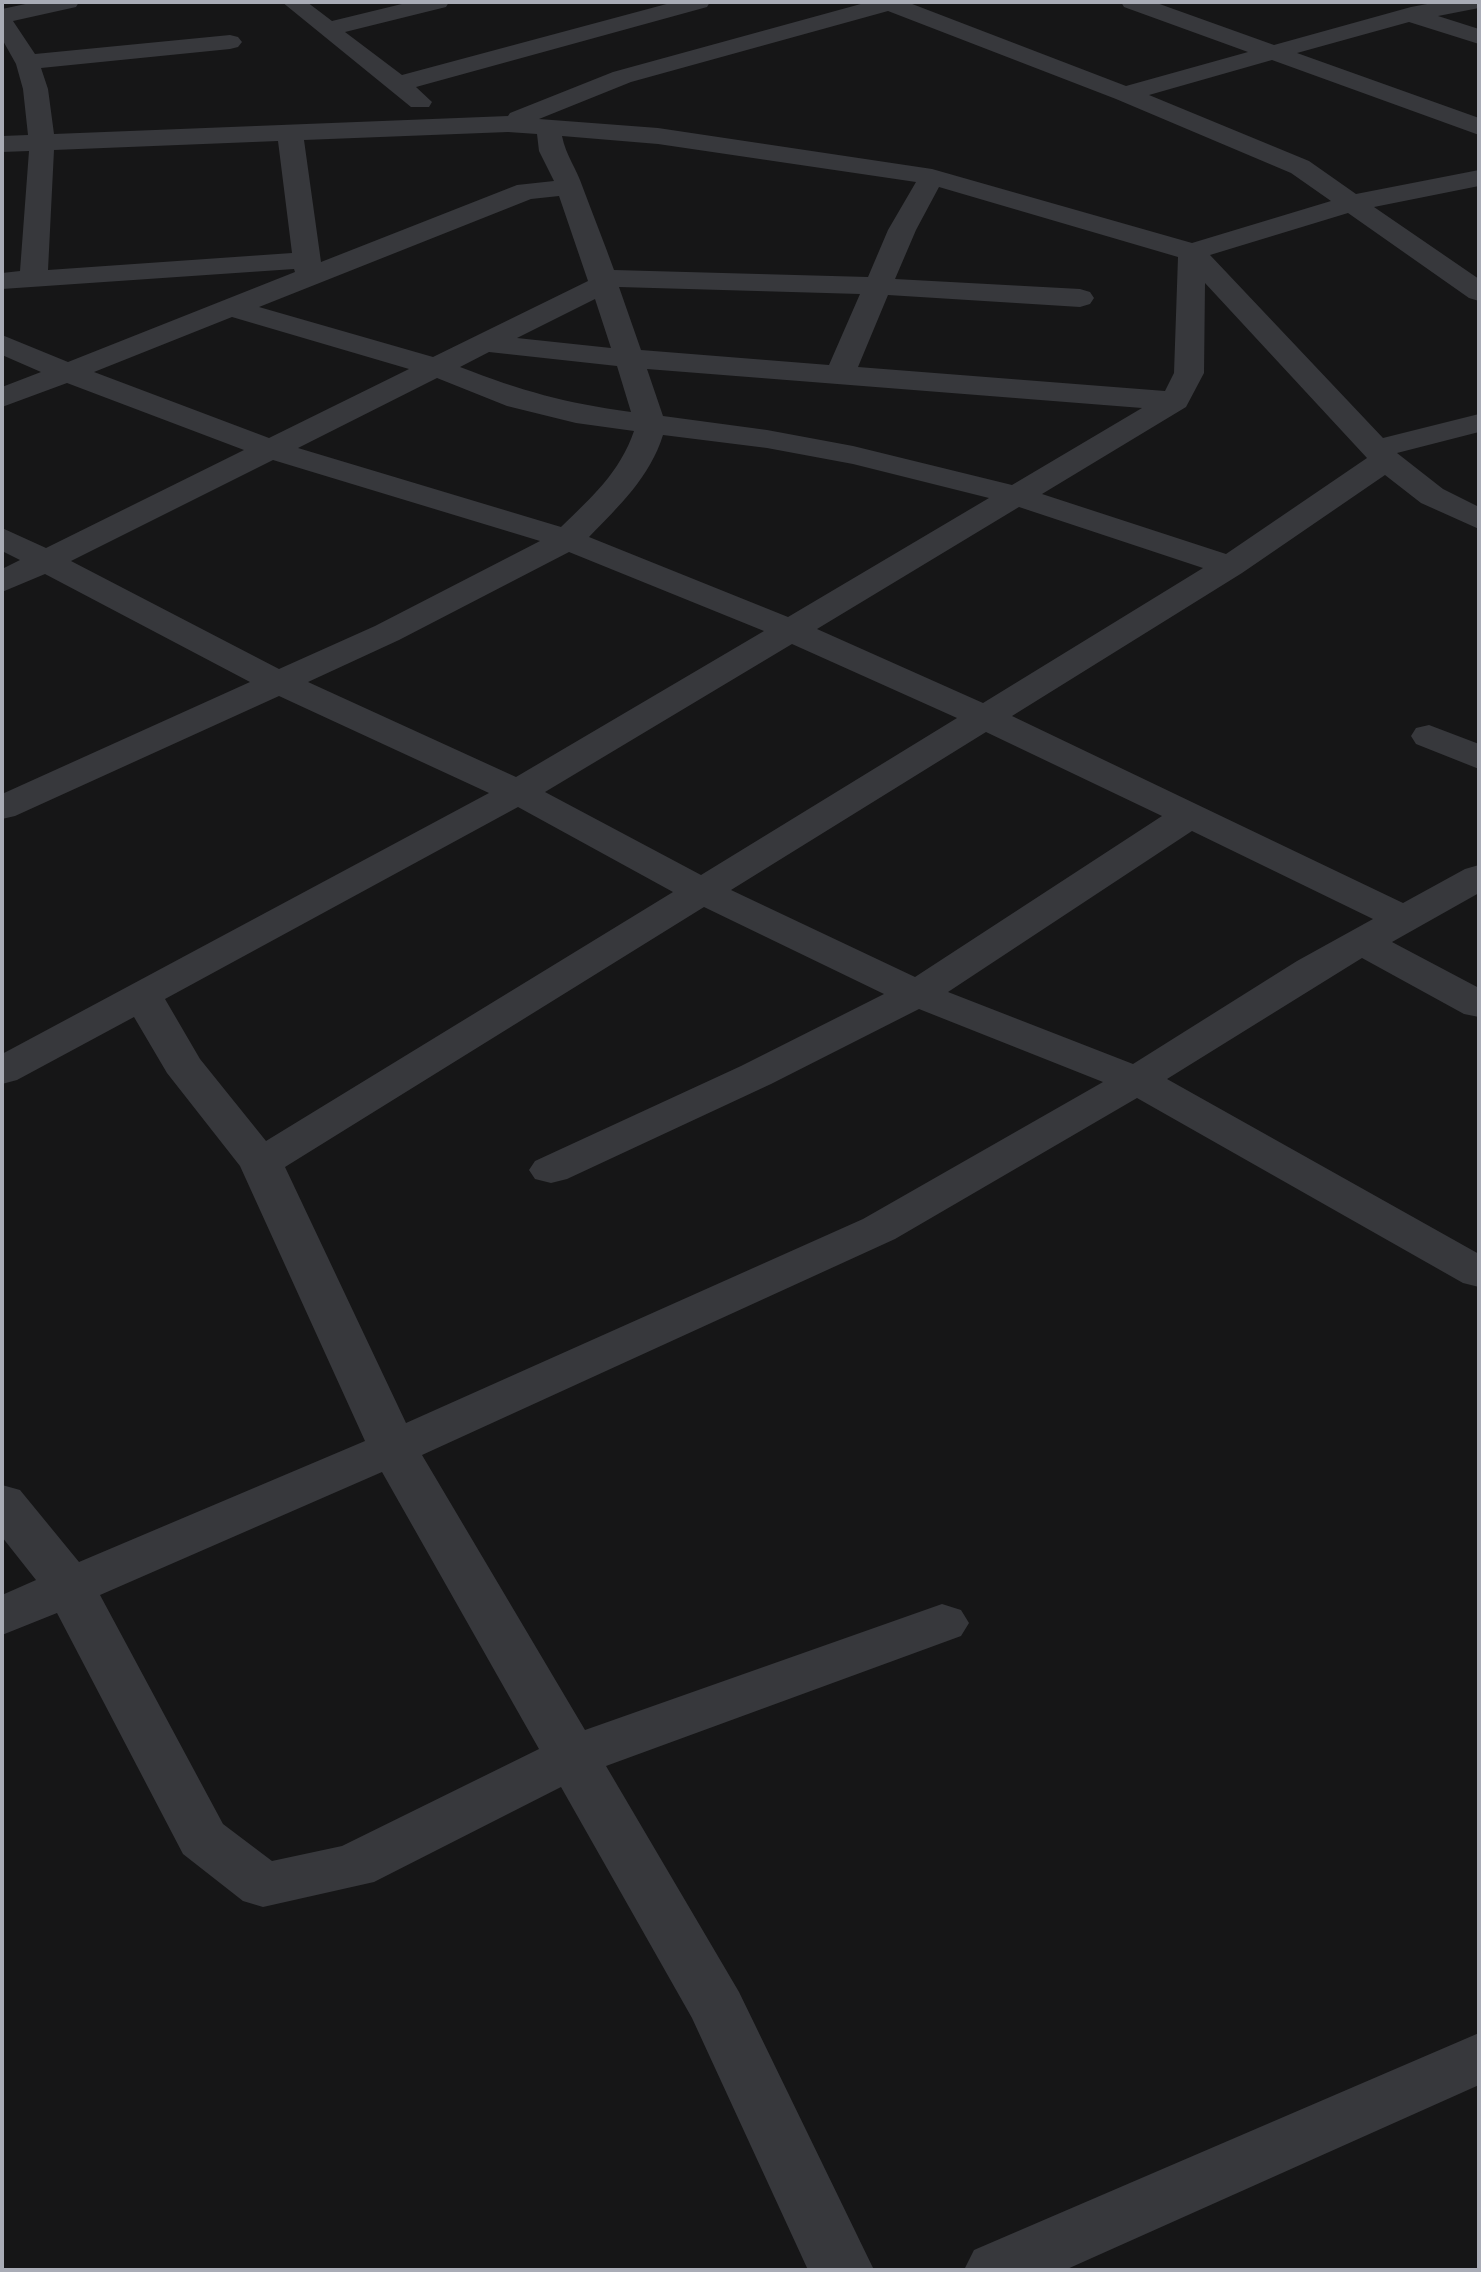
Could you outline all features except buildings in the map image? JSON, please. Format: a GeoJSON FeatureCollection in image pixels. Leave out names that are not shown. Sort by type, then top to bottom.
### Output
{"type":"FeatureCollection","features":[{"type":"Feature","properties":{"kind":"street"},"geometry":{"type":"LineString","coordinates":[[2,16],[68,2]]}},
{"type":"Feature","properties":{"kind":"street"},"geometry":{"type":"LineString","coordinates":[[293,2],[450,126]]}},
{"type":"Feature","properties":{"kind":"street"},"geometry":{"type":"LineString","coordinates":[[328,29],[438,2]]}},
{"type":"Feature","properties":{"kind":"street"},"geometry":{"type":"LineString","coordinates":[[508,124],[622,77],[890,2],[1300,167],[1479,292]]}},
{"type":"Feature","properties":{"kind":"street"},"geometry":{"type":"LineString","coordinates":[[1132,2],[1479,127]]}},
{"type":"Feature","properties":{"kind":"street"},"geometry":{"type":"LineString","coordinates":[[1375,2],[1479,37]]}},
{"type":"Feature","properties":{"kind":"street"},"geometry":{"type":"LineString","coordinates":[[1125,94],[1411,14],[1475,2]]}},
{"type":"Feature","properties":{"kind":"street"},"geometry":{"type":"LineString","coordinates":[[397,84],[708,4]]}},
{"type":"Feature","properties":{"kind":"street"},"geometry":{"type":"LineString","coordinates":[[746,16],[788,29]]}},
{"type":"Feature","properties":{"kind":"street"},"geometry":{"type":"LineString","coordinates":[[2,22],[27,62],[38,103],[41,142],[33,279]]}},
{"type":"Feature","properties":{"kind":"street"},"geometry":{"type":"LineString","coordinates":[[27,62],[230,42]]}},
{"type":"Feature","properties":{"kind":"street"},"geometry":{"type":"LineString","coordinates":[[6,802],[387,633],[567,540],[620,487],[642,452],[651,425],[601,282],[590,241],[574,206],[570,187],[552,151],[548,125]]}},
{"type":"Feature","properties":{"kind":"street"},"geometry":{"type":"LineString","coordinates":[[2,144],[450,126],[548,125],[753,162],[932,177],[1192,252],[1381,455],[1432,496],[1479,519]]}},
{"type":"Feature","properties":{"kind":"street"},"geometry":{"type":"LineString","coordinates":[[290,132],[308,268]]}},
{"type":"Feature","properties":{"kind":"street"},"geometry":{"type":"LineString","coordinates":[[840,374],[902,230],[932,177]]}},
{"type":"Feature","properties":{"kind":"street"},"geometry":{"type":"LineString","coordinates":[[1192,252],[1352,203],[1479,178]]}},
{"type":"Feature","properties":{"kind":"street"},"geometry":{"type":"LineString","coordinates":[[2,398],[229,307],[308,268],[526,191],[570,187]]}},
{"type":"Feature","properties":{"kind":"street"},"geometry":{"type":"LineString","coordinates":[[2,1071],[518,792],[1175,401],[1189,373],[1192,252]]}},
{"type":"Feature","properties":{"kind":"street"},"geometry":{"type":"LineString","coordinates":[[2,281],[308,268]]}},
{"type":"Feature","properties":{"kind":"street"},"geometry":{"type":"LineString","coordinates":[[2,582],[437,368],[601,282],[878,286],[1080,298]]}},
{"type":"Feature","properties":{"kind":"street"},"geometry":{"type":"LineString","coordinates":[[229,307],[437,368],[518,400],[576,414],[767,439],[838,452],[1014,495],[1230,566]]}},
{"type":"Feature","properties":{"kind":"street"},"geometry":{"type":"LineString","coordinates":[[486,343],[1175,401]]}},
{"type":"Feature","properties":{"kind":"street"},"geometry":{"type":"LineString","coordinates":[[2,344],[67,373],[272,450],[567,540],[787,630],[988,717],[1402,918]]}},
{"type":"Feature","properties":{"kind":"street"},"geometry":{"type":"LineString","coordinates":[[261,1163],[705,893],[1230,566],[1381,455],[1479,423]]}},
{"type":"Feature","properties":{"kind":"street"},"geometry":{"type":"LineString","coordinates":[[2,538],[276,681],[518,792],[705,893],[917,994],[1137,1080],[1479,1273]]}},
{"type":"Feature","properties":{"kind":"street"},"geometry":{"type":"LineString","coordinates":[[1429,736],[1479,758]]}},
{"type":"Feature","properties":{"kind":"street"},"geometry":{"type":"LineString","coordinates":[[551,1170],[756,1075],[917,994],[1190,815]]}},
{"type":"Feature","properties":{"kind":"street"},"geometry":{"type":"LineString","coordinates":[[2,1616],[393,1448],[879,1229],[1137,1080],[1361,941],[1479,877]]}},
{"type":"Feature","properties":{"kind":"street"},"geometry":{"type":"LineString","coordinates":[[1361,941],[1479,1005]]}},
{"type":"Feature","properties":{"kind":"street"},"geometry":{"type":"LineString","coordinates":[[142,995],[182,1064],[261,1163],[393,1448],[718,2009],[841,2270]]}},
{"type":"Feature","properties":{"kind":"street"},"geometry":{"type":"LineString","coordinates":[[2,1502],[69,1585],[203,1839],[263,1885],[354,1866],[573,1756],[942,1623]]}},
{"type":"Feature","properties":{"kind":"street"},"geometry":{"type":"LineString","coordinates":[[997,2270],[1479,2058]]}}]}
